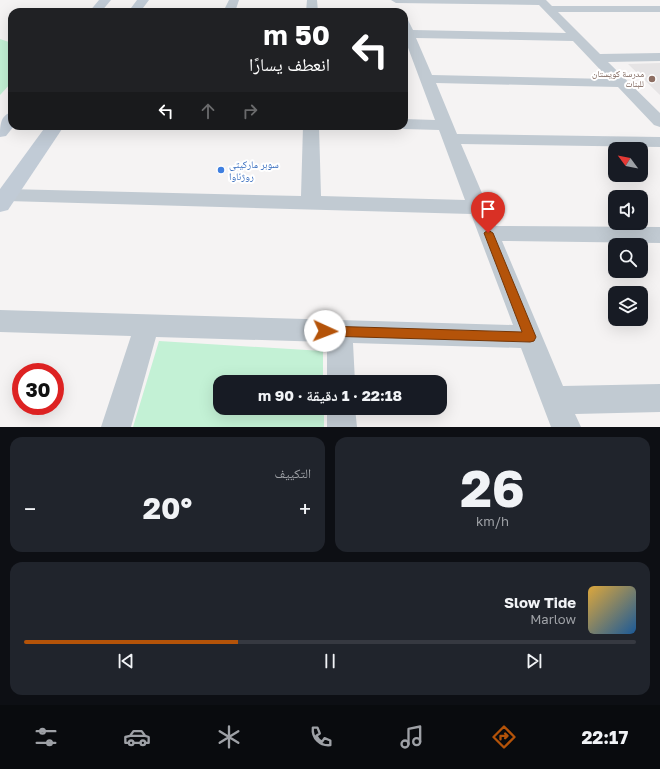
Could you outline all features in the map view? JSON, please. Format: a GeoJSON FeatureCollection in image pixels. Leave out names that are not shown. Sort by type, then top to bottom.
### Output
{"type":"FeatureCollection","features":[{"type":"Feature","properties":{"kind":"street"},"geometry":{"type":"LineString","coordinates":[[98,8],[105,0]]}},
{"type":"Feature","properties":{"kind":"street"},"geometry":{"type":"LineString","coordinates":[[396,0],[454,0],[660,9]]}},
{"type":"Feature","properties":{"kind":"street"},"geometry":{"type":"LineString","coordinates":[[625,0],[638,9]]}},
{"type":"Feature","properties":{"kind":"street"},"geometry":{"type":"LineString","coordinates":[[543,4],[660,122]]}},
{"type":"Feature","properties":{"kind":"street"},"geometry":{"type":"LineString","coordinates":[[408,28],[576,37]]}},
{"type":"Feature","properties":{"kind":"street"},"geometry":{"type":"LineString","coordinates":[[408,33],[566,427]]}},
{"type":"Feature","properties":{"kind":"street"},"geometry":{"type":"LineString","coordinates":[[596,58],[660,57]]}},
{"type":"Feature","properties":{"kind":"street"},"geometry":{"type":"LineString","coordinates":[[427,79],[621,83]]}},
{"type":"Feature","properties":{"kind":"street"},"geometry":{"type":"LineString","coordinates":[[0,132],[8,122]]}},
{"type":"Feature","properties":{"kind":"street"},"geometry":{"type":"LineString","coordinates":[[408,125],[448,132],[660,142]]}},
{"type":"Feature","properties":{"kind":"street"},"geometry":{"type":"LineString","coordinates":[[3,200],[52,130]]}},
{"type":"Feature","properties":{"kind":"street"},"geometry":{"type":"LineString","coordinates":[[311,130],[311,203]]}},
{"type":"Feature","properties":{"kind":"street"},"geometry":{"type":"LineString","coordinates":[[3,200],[311,203],[478,207]]}},
{"type":"Feature","properties":{"kind":"street"},"geometry":{"type":"LineString","coordinates":[[488,233],[660,235]]}},
{"type":"Feature","properties":{"kind":"street"},"geometry":{"type":"LineString","coordinates":[[0,321],[530,337]]}},
{"type":"Feature","properties":{"kind":"street"},"geometry":{"type":"LineString","coordinates":[[116,427],[148,325]]}},
{"type":"Feature","properties":{"kind":"street"},"geometry":{"type":"LineString","coordinates":[[340,331],[341,375]]}},
{"type":"Feature","properties":{"kind":"street"},"geometry":{"type":"LineString","coordinates":[[555,400],[660,398]]}},
{"type":"Feature","properties":{"kind":"street"},"geometry":{"type":"LineString","coordinates":[[341,415],[342,427]]}},
{"type":"Feature","properties":{"kind":"shaded area","name":"مدرسة كويستان للبنات"},"geometry":{"type":"Polygon","coordinates":[[[660,63],[660,95],[628,64],[660,63]]]}},
{"type":"Feature","properties":{"kind":"green space"},"geometry":{"type":"Polygon","coordinates":[[[0,39],[8,42],[8,86],[0,95],[0,39]]]}},
{"type":"Feature","properties":{"kind":"green space"},"geometry":{"type":"Polygon","coordinates":[[[159,341],[323,351],[323,375],[213,375],[213,415],[324,415],[324,427],[133,427],[159,341]]]}},
{"type":"Feature","properties":{"kind":"place","name":"مدرسة كويستان للبنات"},"geometry":{"type":"Point","coordinates":[652,79]}},
{"type":"Feature","properties":{"kind":"place","name":"سوبر ماركيتى روژئاوا"},"geometry":{"type":"Point","coordinates":[221,170]}},
{"type":"Feature","properties":{"kind":"route"},"geometry":{"type":"LineString","coordinates":[[325,331],[530,337],[488,233]]}}]}
